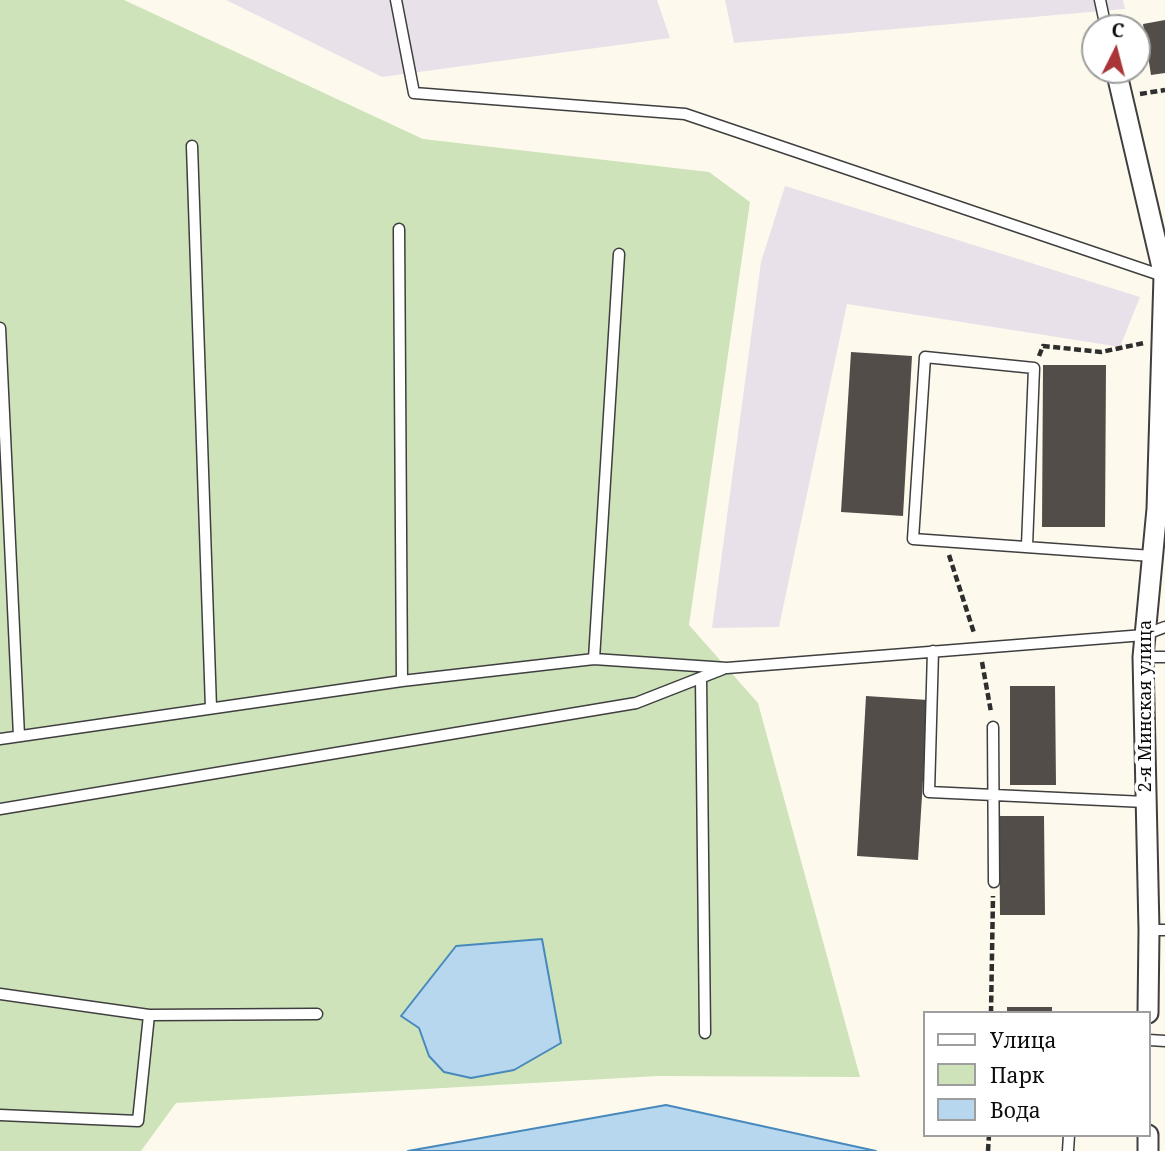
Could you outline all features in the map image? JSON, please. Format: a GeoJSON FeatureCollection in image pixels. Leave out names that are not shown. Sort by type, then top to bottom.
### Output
{"type":"FeatureCollection","features":[{"type":"Feature","properties":{"kind":"street","name":"2-я Минская улица"},"geometry":{"type":"LineString","coordinates":[[1119,84],[1164,276],[1161,512],[1152,556],[1143,657],[1145,802],[1157,930],[1148,1011]]}},
{"type":"Feature","properties":{"kind":"lane"},"geometry":{"type":"LineString","coordinates":[[396,0],[414,93],[685,114],[1164,276]]}},
{"type":"Feature","properties":{"kind":"lane"},"geometry":{"type":"LineString","coordinates":[[192,146],[211,708]]}},
{"type":"Feature","properties":{"kind":"lane"},"geometry":{"type":"LineString","coordinates":[[399,229],[402,681]]}},
{"type":"Feature","properties":{"kind":"lane"},"geometry":{"type":"LineString","coordinates":[[594,659],[619,254]]}},
{"type":"Feature","properties":{"kind":"lane"},"geometry":{"type":"LineString","coordinates":[[0,328],[19,736]]}},
{"type":"Feature","properties":{"kind":"lane"},"geometry":{"type":"LineString","coordinates":[[1027,546],[1034,368],[925,357],[913,539],[1152,556]]}},
{"type":"Feature","properties":{"kind":"lane"},"geometry":{"type":"LineString","coordinates":[[0,739],[402,681],[594,659],[727,667],[1144,635],[1165,627]]}},
{"type":"Feature","properties":{"kind":"lane"},"geometry":{"type":"LineString","coordinates":[[933,651],[929,792],[1145,802]]}},
{"type":"Feature","properties":{"kind":"lane"},"geometry":{"type":"LineString","coordinates":[[1143,657],[1165,657]]}},
{"type":"Feature","properties":{"kind":"lane"},"geometry":{"type":"LineString","coordinates":[[0,809],[636,703],[727,667]]}},
{"type":"Feature","properties":{"kind":"lane"},"geometry":{"type":"LineString","coordinates":[[701,677],[705,1033]]}},
{"type":"Feature","properties":{"kind":"lane"},"geometry":{"type":"LineString","coordinates":[[993,727],[994,881]]}},
{"type":"Feature","properties":{"kind":"lane"},"geometry":{"type":"LineString","coordinates":[[0,994],[149,1015],[317,1014]]}},
{"type":"Feature","properties":{"kind":"lane"},"geometry":{"type":"LineString","coordinates":[[0,1115],[138,1121],[149,1015]]}},
{"type":"Feature","properties":{"kind":"path"},"geometry":{"type":"LineString","coordinates":[[1034,368],[1043,346],[1101,352],[1162,339]]}},
{"type":"Feature","properties":{"kind":"path"},"geometry":{"type":"LineString","coordinates":[[991,1011],[994,881]]}},
{"type":"Feature","properties":{"kind":"shaded area"},"geometry":{"type":"Polygon","coordinates":[[[226,0],[657,0],[670,38],[382,77],[226,0]]]}},
{"type":"Feature","properties":{"kind":"shaded area"},"geometry":{"type":"Polygon","coordinates":[[[725,0],[1123,0],[1125,9],[734,43],[725,0]]]}},
{"type":"Feature","properties":{"kind":"shaded area"},"geometry":{"type":"Polygon","coordinates":[[[785,186],[1140,297],[1120,347],[847,304],[779,627],[712,628],[761,262],[785,186]]]}},
{"type":"Feature","properties":{"kind":"green space"},"geometry":{"type":"Polygon","coordinates":[[[0,0],[124,0],[423,139],[709,172],[750,202],[689,625],[758,703],[860,1077],[658,1076],[176,1103],[141,1151],[0,1151],[0,0]]]}},
{"type":"Feature","properties":{"kind":"water"},"geometry":{"type":"Polygon","coordinates":[[[542,939],[561,1043],[514,1070],[471,1078],[444,1072],[429,1056],[419,1028],[401,1016],[456,946],[542,939]]]}},
{"type":"Feature","properties":{"kind":"water"},"geometry":{"type":"Polygon","coordinates":[[[666,1105],[876,1151],[408,1151],[666,1105]]]}},
{"type":"Feature","properties":{"kind":"building"},"geometry":{"type":"Polygon","coordinates":[[[1165,20],[1165,73],[1151,75],[1151,23],[1165,20]]]}},
{"type":"Feature","properties":{"kind":"building"},"geometry":{"type":"Polygon","coordinates":[[[851,352],[912,356],[903,516],[841,512],[851,352]]]}},
{"type":"Feature","properties":{"kind":"building"},"geometry":{"type":"Polygon","coordinates":[[[1043,365],[1106,365],[1105,527],[1042,527],[1043,365]]]}},
{"type":"Feature","properties":{"kind":"building"},"geometry":{"type":"Polygon","coordinates":[[[1010,686],[1055,686],[1056,785],[1010,785],[1010,686]]]}},
{"type":"Feature","properties":{"kind":"building"},"geometry":{"type":"Polygon","coordinates":[[[866,696],[928,700],[918,860],[857,856],[866,696]]]}},
{"type":"Feature","properties":{"kind":"building"},"geometry":{"type":"Polygon","coordinates":[[[999,816],[1044,816],[1045,915],[1000,915],[999,816]]]}},
{"type":"Feature","properties":{"kind":"building"},"geometry":{"type":"Polygon","coordinates":[[[1007,1007],[1052,1007],[1052,1011],[1007,1011],[1007,1007]]]}}]}
